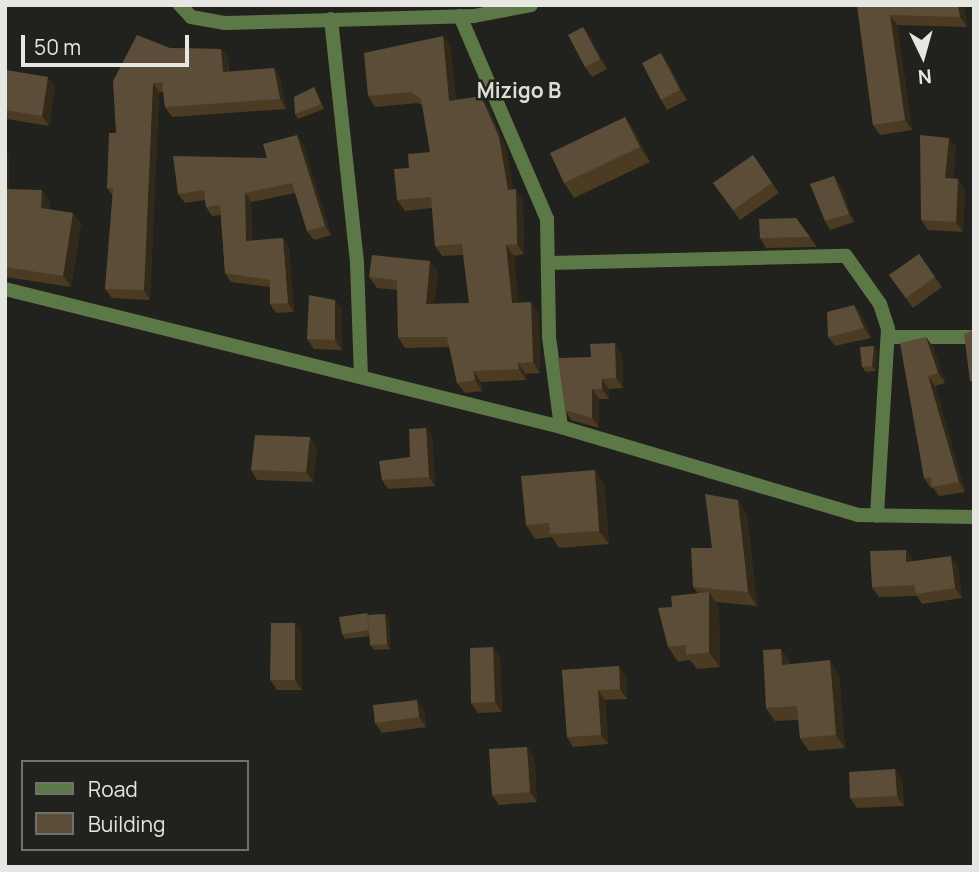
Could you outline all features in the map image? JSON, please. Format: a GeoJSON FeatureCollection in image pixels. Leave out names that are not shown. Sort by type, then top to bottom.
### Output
{"type":"FeatureCollection","features":[{"type":"Feature","properties":{"kind":"street"},"geometry":{"type":"LineString","coordinates":[[180,5],[191,17],[225,23],[460,16],[531,5]]}},
{"type":"Feature","properties":{"kind":"street"},"geometry":{"type":"LineString","coordinates":[[460,16],[530,166],[548,219],[549,337],[561,427]]}},
{"type":"Feature","properties":{"kind":"street"},"geometry":{"type":"LineString","coordinates":[[331,19],[357,263],[361,376]]}},
{"type":"Feature","properties":{"kind":"street"},"geometry":{"type":"LineString","coordinates":[[549,263],[846,256],[880,303],[888,337],[877,516]]}},
{"type":"Feature","properties":{"kind":"street"},"geometry":{"type":"LineString","coordinates":[[5,289],[561,427],[877,516],[974,517]]}},
{"type":"Feature","properties":{"kind":"street"},"geometry":{"type":"LineString","coordinates":[[888,337],[974,337]]}},
{"type":"Feature","properties":{"kind":"building"},"geometry":{"type":"Polygon","coordinates":[[[857,5],[958,5],[960,17],[890,15],[905,120],[873,125],[857,5]]]}},
{"type":"Feature","properties":{"kind":"building"},"geometry":{"type":"Polygon","coordinates":[[[583,27],[600,59],[585,67],[568,35],[583,27]]]}},
{"type":"Feature","properties":{"kind":"building"},"geometry":{"type":"Polygon","coordinates":[[[137,35],[170,48],[221,49],[223,72],[274,68],[280,99],[165,107],[162,82],[153,83],[144,290],[105,289],[113,188],[107,188],[109,133],[116,133],[113,81],[137,35]]]}},
{"type":"Feature","properties":{"kind":"building"},"geometry":{"type":"Polygon","coordinates":[[[443,36],[449,101],[481,96],[499,137],[508,190],[516,189],[517,244],[506,245],[512,303],[531,302],[533,362],[518,363],[519,369],[473,371],[475,380],[457,383],[447,337],[398,337],[397,280],[369,277],[372,255],[430,261],[426,304],[469,303],[462,244],[435,246],[431,197],[397,200],[394,169],[409,168],[408,154],[430,152],[421,99],[411,92],[368,96],[364,53],[443,36]]]}},
{"type":"Feature","properties":{"kind":"building"},"geometry":{"type":"Polygon","coordinates":[[[661,53],[680,90],[661,100],[642,63],[661,53]]]}},
{"type":"Feature","properties":{"kind":"building"},"geometry":{"type":"Polygon","coordinates":[[[6,70],[48,77],[42,116],[5,110],[6,70]]]}},
{"type":"Feature","properties":{"kind":"building"},"geometry":{"type":"Polygon","coordinates":[[[314,87],[321,104],[295,114],[294,97],[314,87]]]}},
{"type":"Feature","properties":{"kind":"building"},"geometry":{"type":"Polygon","coordinates":[[[625,117],[640,147],[564,183],[550,153],[625,117]]]}},
{"type":"Feature","properties":{"kind":"building"},"geometry":{"type":"Polygon","coordinates":[[[297,135],[325,226],[307,231],[292,183],[245,193],[246,241],[283,238],[288,303],[270,304],[270,280],[225,273],[220,205],[206,207],[204,190],[178,194],[173,156],[267,158],[263,144],[297,135]]]}},
{"type":"Feature","properties":{"kind":"building"},"geometry":{"type":"Polygon","coordinates":[[[920,135],[949,138],[945,178],[958,179],[956,222],[921,220],[920,135]]]}},
{"type":"Feature","properties":{"kind":"building"},"geometry":{"type":"Polygon","coordinates":[[[753,155],[772,183],[733,210],[713,183],[753,155]]]}},
{"type":"Feature","properties":{"kind":"building"},"geometry":{"type":"Polygon","coordinates":[[[834,176],[849,214],[825,221],[810,184],[834,176]]]}},
{"type":"Feature","properties":{"kind":"building"},"geometry":{"type":"Polygon","coordinates":[[[5,189],[42,190],[41,208],[73,213],[63,276],[5,267],[5,189]]]}},
{"type":"Feature","properties":{"kind":"building"},"geometry":{"type":"Polygon","coordinates":[[[796,218],[810,237],[760,238],[759,219],[796,218]]]}},
{"type":"Feature","properties":{"kind":"building"},"geometry":{"type":"Polygon","coordinates":[[[919,254],[935,277],[906,298],[889,275],[919,254]]]}},
{"type":"Feature","properties":{"kind":"building"},"geometry":{"type":"Polygon","coordinates":[[[309,295],[335,300],[335,340],[307,339],[309,295]]]}},
{"type":"Feature","properties":{"kind":"building"},"geometry":{"type":"Polygon","coordinates":[[[854,305],[864,328],[828,337],[827,312],[854,305]]]}},
{"type":"Feature","properties":{"kind":"building"},"geometry":{"type":"Polygon","coordinates":[[[973,330],[974,381],[970,381],[964,334],[973,330]]]}},
{"type":"Feature","properties":{"kind":"building"},"geometry":{"type":"Polygon","coordinates":[[[926,337],[938,373],[928,376],[959,482],[932,487],[931,477],[924,478],[900,343],[926,337]]]}},
{"type":"Feature","properties":{"kind":"building"},"geometry":{"type":"Polygon","coordinates":[[[615,343],[616,378],[602,379],[602,389],[592,389],[592,418],[565,410],[558,358],[591,357],[590,344],[615,343]]]}},
{"type":"Feature","properties":{"kind":"building"},"geometry":{"type":"Polygon","coordinates":[[[874,346],[872,366],[862,367],[860,347],[874,346]]]}},
{"type":"Feature","properties":{"kind":"building"},"geometry":{"type":"Polygon","coordinates":[[[426,428],[429,477],[382,480],[379,461],[410,457],[409,429],[426,428]]]}},
{"type":"Feature","properties":{"kind":"building"},"geometry":{"type":"Polygon","coordinates":[[[255,435],[310,437],[306,472],[251,470],[255,435]]]}},
{"type":"Feature","properties":{"kind":"building"},"geometry":{"type":"Polygon","coordinates":[[[595,470],[599,531],[550,534],[549,523],[526,525],[521,476],[595,470]]]}},
{"type":"Feature","properties":{"kind":"building"},"geometry":{"type":"Polygon","coordinates":[[[705,494],[738,500],[748,592],[693,587],[691,548],[712,548],[705,494]]]}},
{"type":"Feature","properties":{"kind":"building"},"geometry":{"type":"Polygon","coordinates":[[[906,550],[906,562],[951,556],[955,588],[916,594],[914,585],[872,587],[870,551],[906,550]]]}},
{"type":"Feature","properties":{"kind":"building"},"geometry":{"type":"Polygon","coordinates":[[[709,592],[709,652],[686,655],[686,645],[668,647],[658,608],[672,607],[671,596],[709,592]]]}},
{"type":"Feature","properties":{"kind":"building"},"geometry":{"type":"Polygon","coordinates":[[[367,613],[369,630],[342,634],[339,617],[367,613]]]}},
{"type":"Feature","properties":{"kind":"building"},"geometry":{"type":"Polygon","coordinates":[[[385,614],[387,644],[370,645],[368,615],[385,614]]]}},
{"type":"Feature","properties":{"kind":"building"},"geometry":{"type":"Polygon","coordinates":[[[271,623],[295,623],[295,680],[270,680],[271,623]]]}},
{"type":"Feature","properties":{"kind":"building"},"geometry":{"type":"Polygon","coordinates":[[[493,647],[495,702],[471,703],[470,648],[493,647]]]}},
{"type":"Feature","properties":{"kind":"building"},"geometry":{"type":"Polygon","coordinates":[[[781,649],[782,665],[830,660],[836,735],[800,738],[797,706],[766,708],[763,650],[781,649]]]}},
{"type":"Feature","properties":{"kind":"building"},"geometry":{"type":"Polygon","coordinates":[[[619,666],[620,689],[598,690],[601,735],[567,737],[562,670],[619,666]]]}},
{"type":"Feature","properties":{"kind":"building"},"geometry":{"type":"Polygon","coordinates":[[[417,700],[419,717],[375,723],[373,705],[417,700]]]}},
{"type":"Feature","properties":{"kind":"building"},"geometry":{"type":"Polygon","coordinates":[[[527,747],[530,792],[492,795],[489,749],[527,747]]]}},
{"type":"Feature","properties":{"kind":"building"},"geometry":{"type":"Polygon","coordinates":[[[895,769],[897,796],[850,798],[849,772],[895,769]]]}},
{"type":"Feature","properties":{"kind":"district","name":"Mizigo B"},"geometry":{"type":"Point","coordinates":[519,90]}}]}
